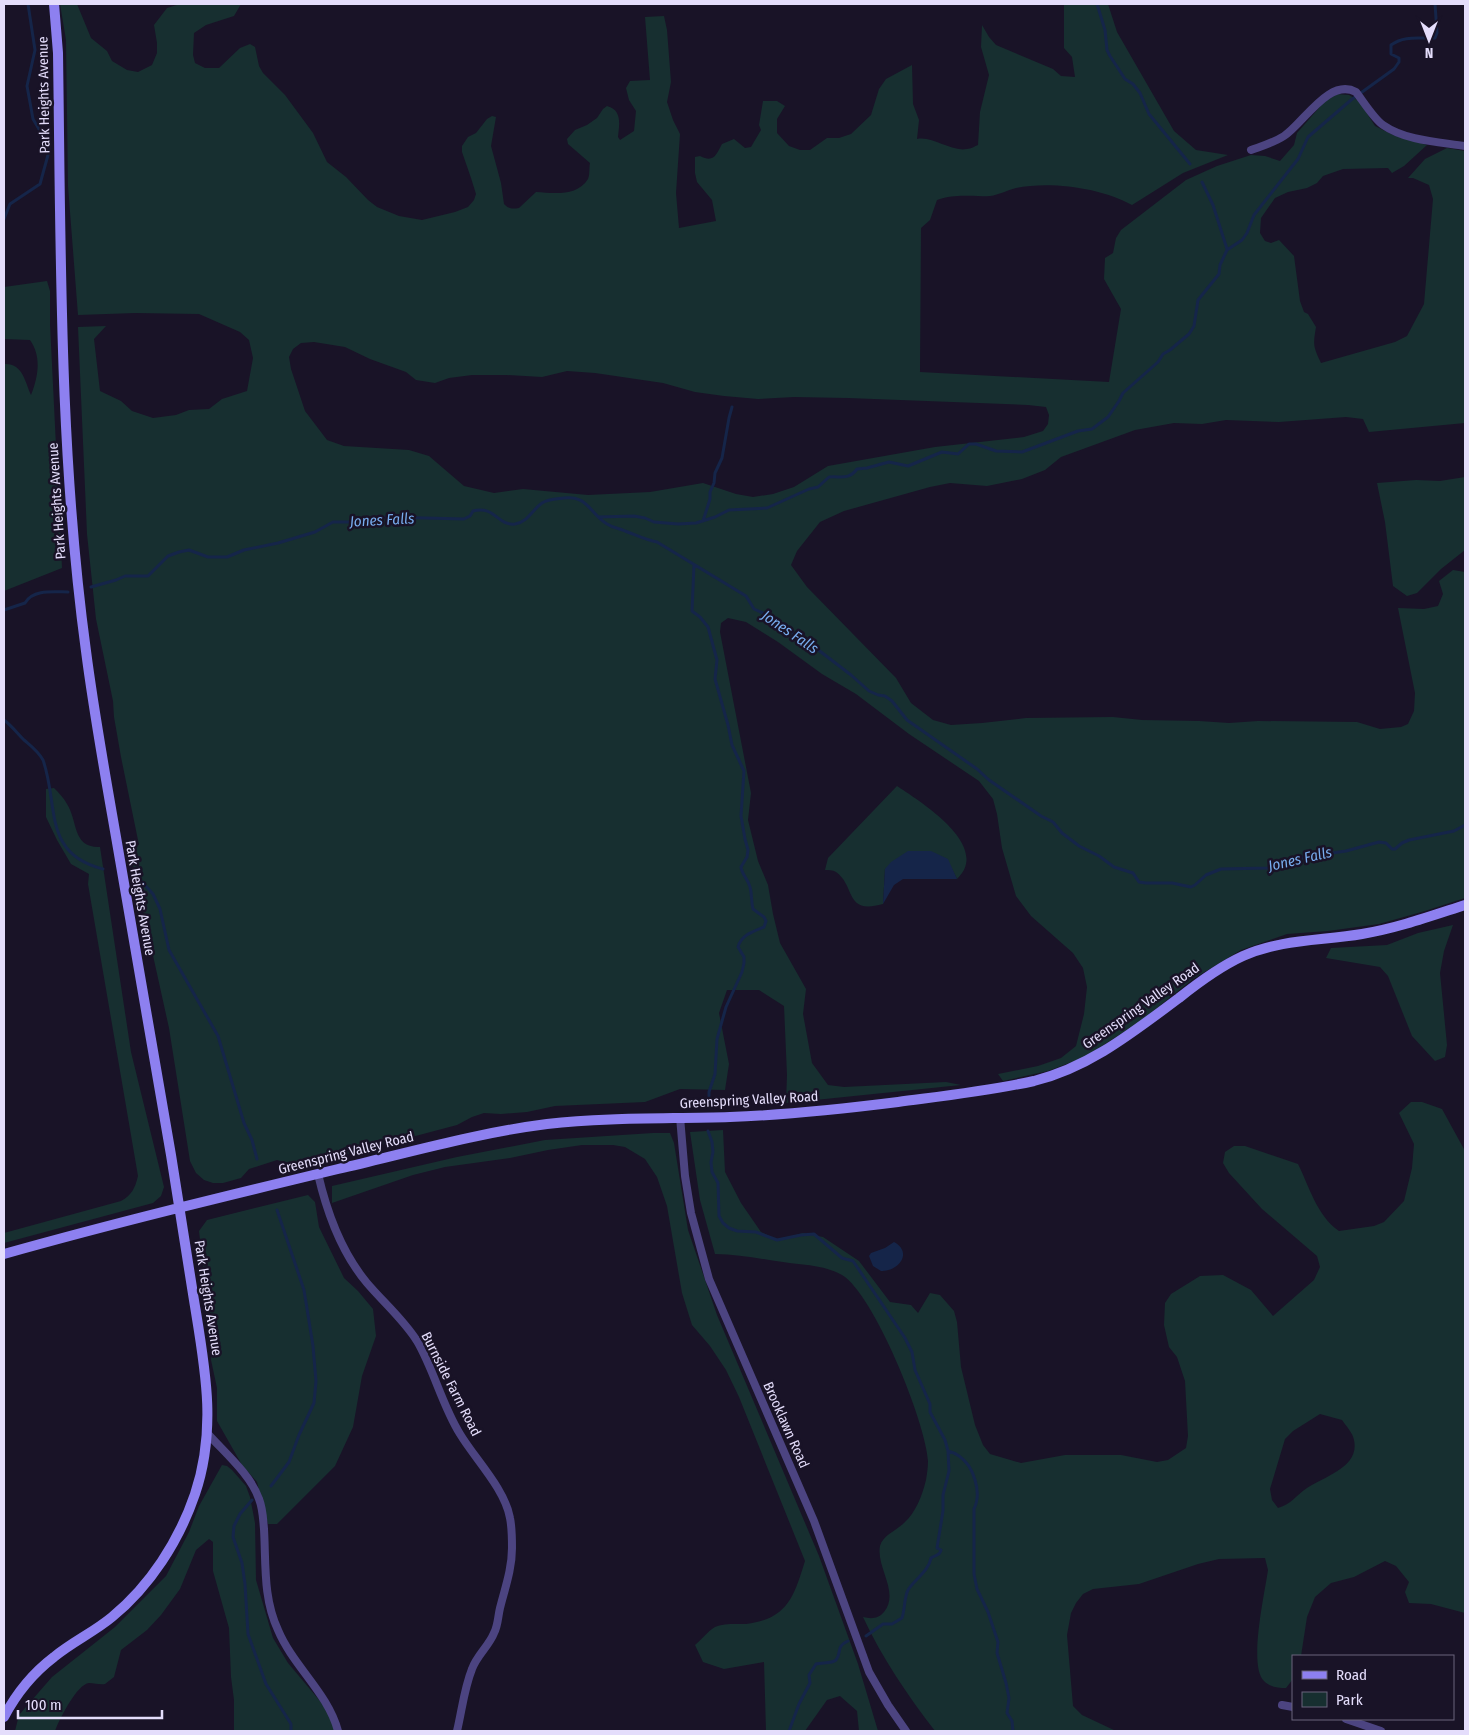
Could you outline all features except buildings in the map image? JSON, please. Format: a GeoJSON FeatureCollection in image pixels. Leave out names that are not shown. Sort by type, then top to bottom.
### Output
{"type":"FeatureCollection","features":[{"type":"Feature","properties":{"kind":"main road","name":"Park Heights Avenue"},"geometry":{"type":"LineString","coordinates":[[4,1717],[18,1694],[33,1675],[53,1658],[125,1606],[152,1577],[176,1538],[194,1497],[202,1470],[208,1434],[208,1394],[205,1368],[102,759],[86,651],[76,563],[64,380],[58,53],[54,4]]}},
{"type":"Feature","properties":{"kind":"main road","name":"Greenspring Valley Road"},"geometry":{"type":"LineString","coordinates":[[4,1254],[179,1207],[510,1130],[589,1120],[773,1115],[859,1107],[958,1095],[1056,1075],[1098,1055],[1122,1040],[1223,966],[1257,950],[1292,941],[1378,931],[1465,905]]}},
{"type":"Feature","properties":{"kind":"street"},"geometry":{"type":"LineString","coordinates":[[1251,150],[1265,146],[1285,136],[1316,104],[1328,95],[1344,89],[1356,92],[1382,125],[1399,133],[1465,146]]}},
{"type":"Feature","properties":{"kind":"street","name":"Brooklawn Road"},"geometry":{"type":"LineString","coordinates":[[680,1117],[684,1176],[691,1212],[709,1279],[814,1521],[869,1672],[906,1731]]}},
{"type":"Feature","properties":{"kind":"street","name":"Burnside Farm Road"},"geometry":{"type":"LineString","coordinates":[[318,1174],[325,1206],[344,1248],[367,1283],[404,1323],[417,1341],[458,1431],[494,1483],[504,1500],[510,1516],[512,1564],[494,1633],[480,1653],[472,1669],[462,1705],[458,1731]]}},
{"type":"Feature","properties":{"kind":"street"},"geometry":{"type":"LineString","coordinates":[[208,1434],[245,1475],[260,1500],[264,1529],[267,1597],[271,1614],[287,1650],[327,1705],[338,1731]]}},
{"type":"Feature","properties":{"kind":"street"},"geometry":{"type":"LineString","coordinates":[[1282,1705],[1292,1707]]}},
{"type":"Feature","properties":{"kind":"street"},"geometry":{"type":"LineString","coordinates":[[1349,1720],[1381,1731]]}},
{"type":"Feature","properties":{"kind":"green space"},"geometry":{"type":"Polygon","coordinates":[[[60,4],[77,4],[91,38],[107,51],[112,61],[127,70],[138,72],[152,65],[157,53],[154,25],[167,8],[180,4],[241,4],[234,16],[206,25],[194,33],[193,55],[195,63],[205,68],[219,68],[240,48],[250,44],[255,47],[259,66],[263,73],[285,95],[313,133],[327,162],[346,177],[377,207],[399,216],[422,220],[468,207],[474,200],[476,194],[462,152],[462,146],[468,137],[476,133],[487,119],[492,116],[496,117],[491,146],[506,206],[519,208],[536,192],[564,193],[578,189],[583,185],[589,177],[590,163],[568,144],[567,139],[575,130],[597,118],[607,106],[616,111],[618,115],[618,137],[620,140],[634,131],[636,111],[629,100],[626,88],[630,81],[650,80],[645,17],[664,16],[667,30],[671,82],[667,102],[680,134],[676,193],[679,228],[716,221],[712,200],[697,182],[695,157],[712,158],[722,144],[734,139],[745,148],[751,147],[761,130],[759,125],[763,101],[777,101],[785,106],[777,119],[777,133],[789,146],[800,150],[810,150],[827,138],[839,138],[851,134],[871,115],[879,89],[886,79],[912,65],[913,104],[919,120],[917,139],[930,140],[954,148],[970,149],[978,145],[980,112],[989,75],[981,47],[982,25],[996,45],[1053,69],[1061,76],[1075,77],[1072,57],[1064,48],[1064,4],[1108,4],[1117,32],[1174,131],[1196,150],[1228,155],[1183,173],[1132,205],[1120,199],[1091,190],[1045,185],[1016,188],[990,196],[958,196],[937,200],[930,220],[921,228],[920,372],[1109,382],[1121,309],[1104,279],[1105,258],[1113,253],[1116,238],[1121,230],[1186,180],[1217,166],[1251,155],[1265,156],[1280,161],[1294,145],[1297,133],[1325,101],[1337,94],[1349,95],[1359,101],[1375,126],[1393,135],[1427,145],[1404,166],[1392,173],[1388,168],[1343,169],[1323,176],[1317,183],[1307,188],[1288,192],[1275,198],[1261,218],[1260,233],[1265,241],[1271,243],[1279,240],[1294,256],[1300,301],[1304,312],[1308,314],[1316,327],[1314,345],[1321,363],[1395,342],[1407,336],[1424,304],[1433,199],[1429,185],[1413,178],[1408,178],[1425,159],[1447,148],[1465,151],[1465,423],[1369,432],[1363,419],[1346,417],[1279,422],[1226,420],[1202,424],[1174,423],[1135,430],[1061,457],[1045,470],[1022,479],[987,486],[950,483],[844,511],[820,522],[797,551],[791,565],[807,587],[896,678],[911,703],[933,720],[951,725],[1026,718],[1113,717],[1229,723],[1258,721],[1357,722],[1380,729],[1401,727],[1408,724],[1414,711],[1415,693],[1398,608],[1424,609],[1438,606],[1443,594],[1439,581],[1453,570],[1465,572],[1465,898],[1379,924],[1287,934],[1241,950],[1193,979],[1142,1020],[1085,1057],[1048,1071],[1003,1081],[998,1074],[1038,1066],[1061,1058],[1076,1046],[1084,1014],[1087,987],[1083,968],[1073,953],[1031,916],[1016,896],[1002,848],[993,799],[979,781],[909,734],[856,694],[822,674],[778,642],[746,622],[728,618],[721,623],[720,632],[751,793],[748,820],[758,861],[768,885],[780,943],[806,989],[803,1014],[812,1063],[828,1085],[844,1087],[946,1082],[961,1085],[786,1103],[787,1075],[784,1006],[759,990],[727,990],[719,1013],[729,1064],[725,1090],[680,1089],[645,1102],[555,1106],[527,1112],[501,1114],[484,1113],[457,1125],[306,1165],[294,1165],[277,1160],[249,1169],[241,1178],[223,1183],[213,1183],[204,1180],[196,1173],[190,1161],[169,1028],[128,842],[139,845],[96,619],[87,534],[78,327],[106,326],[94,339],[100,391],[121,401],[132,411],[153,418],[176,415],[189,410],[209,409],[222,399],[247,391],[253,358],[249,340],[240,332],[199,314],[135,313],[78,315],[68,186],[66,40],[60,4]],[[314,342],[301,343],[293,349],[289,357],[305,411],[327,440],[344,446],[409,450],[429,456],[464,486],[494,493],[523,489],[588,495],[650,492],[703,483],[736,494],[753,497],[773,494],[794,487],[828,466],[935,447],[1024,437],[1043,431],[1048,424],[1049,415],[1046,407],[1028,405],[848,398],[794,397],[758,399],[724,396],[695,392],[663,383],[567,371],[542,377],[472,375],[449,378],[435,383],[416,380],[406,372],[370,359],[345,347],[314,342]]]}},
{"type":"Feature","properties":{"kind":"green space"},"geometry":{"type":"Polygon","coordinates":[[[47,281],[50,291],[62,568],[4,591],[4,364],[19,370],[25,379],[31,395],[38,367],[36,353],[30,340],[4,339],[4,287],[47,281]]]}},
{"type":"Feature","properties":{"kind":"green space"},"geometry":{"type":"Polygon","coordinates":[[[1465,477],[1465,550],[1441,569],[1417,593],[1407,596],[1393,586],[1385,522],[1377,483],[1416,480],[1440,481],[1465,477]]]}},
{"type":"Feature","properties":{"kind":"green space"},"geometry":{"type":"Polygon","coordinates":[[[897,786],[936,814],[949,826],[960,839],[966,853],[965,866],[957,879],[947,859],[885,869],[883,904],[862,906],[852,897],[846,884],[835,871],[825,870],[828,858],[897,786]]]}},
{"type":"Feature","properties":{"kind":"green space"},"geometry":{"type":"Polygon","coordinates":[[[54,788],[67,804],[80,838],[91,846],[100,847],[131,1052],[164,1187],[161,1196],[153,1203],[4,1243],[4,1233],[121,1201],[132,1191],[138,1176],[88,884],[89,874],[71,864],[46,817],[46,789],[54,788]]]}},
{"type":"Feature","properties":{"kind":"green space"},"geometry":{"type":"Polygon","coordinates":[[[1453,925],[1444,951],[1440,973],[1447,1045],[1445,1057],[1435,1061],[1412,1036],[1388,976],[1380,967],[1326,958],[1331,948],[1387,945],[1418,933],[1453,925]]]}},
{"type":"Feature","properties":{"kind":"green space"},"geometry":{"type":"Polygon","coordinates":[[[1411,1102],[1422,1102],[1442,1109],[1465,1151],[1465,1613],[1431,1604],[1409,1603],[1405,1592],[1409,1582],[1396,1566],[1385,1561],[1354,1577],[1331,1583],[1315,1597],[1307,1617],[1301,1655],[1292,1655],[1292,1680],[1286,1688],[1274,1687],[1264,1681],[1259,1673],[1257,1660],[1261,1611],[1268,1570],[1265,1558],[1219,1559],[1139,1584],[1093,1589],[1083,1594],[1076,1603],[1071,1613],[1067,1635],[1073,1706],[1082,1715],[1116,1731],[935,1731],[896,1676],[878,1647],[863,1617],[872,1618],[879,1616],[884,1612],[888,1604],[889,1588],[881,1563],[880,1546],[887,1536],[912,1514],[926,1480],[928,1461],[925,1443],[908,1390],[883,1332],[869,1307],[855,1287],[842,1275],[828,1269],[813,1266],[715,1254],[700,1200],[690,1132],[723,1130],[725,1172],[741,1203],[761,1232],[778,1240],[803,1233],[823,1237],[859,1261],[890,1302],[911,1305],[918,1313],[930,1293],[940,1295],[954,1311],[957,1322],[961,1367],[975,1425],[983,1445],[990,1454],[1021,1463],[1065,1455],[1121,1455],[1157,1462],[1168,1460],[1186,1448],[1188,1436],[1185,1381],[1177,1357],[1169,1347],[1164,1325],[1165,1303],[1171,1294],[1200,1276],[1223,1275],[1251,1290],[1273,1316],[1314,1280],[1320,1267],[1317,1256],[1262,1209],[1229,1173],[1223,1163],[1225,1152],[1234,1146],[1245,1146],[1298,1164],[1319,1209],[1331,1225],[1339,1231],[1374,1226],[1384,1222],[1404,1201],[1412,1168],[1414,1144],[1399,1113],[1411,1102]],[[1320,1414],[1293,1431],[1285,1439],[1270,1489],[1272,1500],[1278,1508],[1347,1464],[1352,1457],[1354,1449],[1354,1440],[1351,1432],[1342,1420],[1320,1414]]]}},
{"type":"Feature","properties":{"kind":"green space"},"geometry":{"type":"Polygon","coordinates":[[[670,1133],[674,1143],[688,1230],[717,1315],[819,1556],[858,1664],[878,1731],[859,1731],[857,1711],[840,1696],[827,1700],[805,1731],[766,1731],[764,1662],[724,1669],[703,1662],[695,1645],[715,1627],[726,1624],[746,1624],[760,1621],[780,1611],[793,1595],[805,1561],[739,1397],[726,1370],[710,1346],[692,1325],[682,1293],[667,1206],[657,1177],[645,1159],[625,1147],[582,1145],[445,1167],[413,1175],[332,1203],[332,1186],[457,1157],[545,1140],[670,1133]]]}},
{"type":"Feature","properties":{"kind":"green space"},"geometry":{"type":"Polygon","coordinates":[[[308,1195],[315,1202],[319,1227],[344,1278],[373,1309],[376,1336],[362,1376],[353,1427],[335,1466],[277,1524],[268,1524],[257,1482],[242,1465],[217,1421],[217,1388],[211,1360],[213,1323],[207,1302],[199,1231],[207,1220],[308,1195]]]}},
{"type":"Feature","properties":{"kind":"green space"},"geometry":{"type":"Polygon","coordinates":[[[222,1465],[232,1470],[246,1486],[250,1497],[255,1523],[256,1580],[273,1638],[288,1663],[325,1707],[336,1731],[234,1731],[234,1700],[229,1628],[213,1571],[213,1542],[209,1539],[196,1550],[180,1589],[161,1615],[147,1630],[121,1650],[114,1677],[105,1684],[89,1683],[79,1689],[64,1711],[55,1731],[15,1731],[19,1715],[52,1677],[115,1627],[166,1576],[189,1532],[199,1506],[222,1465]]]}},
{"type":"Feature","properties":{"kind":"water"},"geometry":{"type":"Polygon","coordinates":[[[908,851],[931,851],[948,859],[957,879],[903,879],[894,885],[883,904],[885,869],[891,862],[908,851]]]}},
{"type":"Feature","properties":{"kind":"water"},"geometry":{"type":"Polygon","coordinates":[[[894,1242],[903,1251],[903,1256],[898,1265],[881,1271],[873,1266],[869,1256],[871,1253],[885,1248],[894,1242]]]}},
{"type":"Feature","properties":{"kind":"waterway"},"geometry":{"type":"LineString","coordinates":[[4,219],[10,204],[40,184],[48,155],[49,146],[33,119],[27,86],[35,50],[28,4]]}},
{"type":"Feature","properties":{"kind":"waterway"},"geometry":{"type":"LineString","coordinates":[[1097,4],[1110,56],[1125,79],[1133,84],[1140,93],[1149,114],[1190,164]]}},
{"type":"Feature","properties":{"kind":"waterway"},"geometry":{"type":"LineString","coordinates":[[599,517],[634,516],[654,522],[696,523],[729,510],[767,508],[809,489],[818,487],[829,477],[848,476],[857,469],[889,462],[908,466],[942,452],[958,454],[969,444],[976,444],[996,451],[1022,452],[1078,431],[1092,429],[1108,417],[1123,393],[1158,362],[1163,354],[1189,334],[1194,326],[1198,300],[1219,274],[1220,265],[1227,250],[1242,240],[1254,215],[1298,159],[1308,137],[1351,100],[1394,69],[1399,62],[1399,58],[1391,54],[1391,45],[1412,38],[1435,38],[1437,33],[1435,4]]}},
{"type":"Feature","properties":{"kind":"waterway"},"geometry":{"type":"LineString","coordinates":[[1202,182],[1213,205],[1227,249]]}},
{"type":"Feature","properties":{"kind":"waterway"},"geometry":{"type":"LineString","coordinates":[[703,521],[715,473],[722,458],[732,407]]}},
{"type":"Feature","properties":{"kind":"waterway","name":"Jones Falls"},"geometry":{"type":"LineString","coordinates":[[91,587],[125,576],[148,576],[168,556],[179,552],[189,550],[208,557],[227,557],[244,550],[278,543],[315,532],[333,522],[370,522],[386,517],[464,519],[470,516],[473,511],[480,510],[491,513],[504,522],[515,524],[523,521],[539,506],[549,500],[578,499],[584,502],[601,520],[609,525],[657,542],[746,596],[754,609],[774,618],[794,634],[804,639],[869,691],[885,696],[892,701],[907,720],[977,769],[989,780],[1041,816],[1053,822],[1062,833],[1079,846],[1099,856],[1114,867],[1133,873],[1139,882],[1172,883],[1191,887],[1206,875],[1221,869],[1268,868],[1298,858],[1346,851],[1379,842],[1386,843],[1392,849],[1395,849],[1409,840],[1454,831],[1465,825]]}},
{"type":"Feature","properties":{"kind":"waterway"},"geometry":{"type":"LineString","coordinates":[[694,565],[692,611],[708,627],[717,660],[715,679],[732,745],[744,771],[741,816],[748,850],[747,857],[741,867],[750,887],[753,909],[764,917],[766,921],[764,927],[745,936],[738,947],[744,957],[744,963],[742,972],[726,1007],[717,1039],[715,1074],[709,1092],[709,1105]]}},
{"type":"Feature","properties":{"kind":"waterway","name":"Jones Falls"},"geometry":{"type":"LineString","coordinates":[[4,610],[25,603],[38,593],[68,592]]}},
{"type":"Feature","properties":{"kind":"waterway"},"geometry":{"type":"LineString","coordinates":[[4,720],[37,751],[43,760],[48,777],[56,826],[61,840],[70,852],[84,862],[103,869]]}},
{"type":"Feature","properties":{"kind":"waterway"},"geometry":{"type":"LineString","coordinates":[[142,882],[153,894],[160,909],[169,950],[218,1036],[244,1123],[252,1140],[257,1159]]}},
{"type":"Feature","properties":{"kind":"waterway"},"geometry":{"type":"LineString","coordinates":[[708,1131],[713,1152],[712,1172],[718,1183],[719,1216],[723,1223],[737,1231],[756,1232],[777,1240],[814,1234],[842,1258],[853,1261],[905,1338],[912,1352],[915,1370],[930,1404],[930,1412],[945,1440],[948,1451],[964,1460],[975,1480],[977,1495],[974,1509],[974,1574],[977,1589],[988,1612],[998,1642],[997,1653],[1009,1698],[1007,1713],[1012,1721],[1013,1731]]}},
{"type":"Feature","properties":{"kind":"waterway"},"geometry":{"type":"LineString","coordinates":[[271,1486],[289,1462],[314,1403],[316,1381],[313,1346],[304,1290],[277,1210]]}},
{"type":"Feature","properties":{"kind":"waterway"},"geometry":{"type":"LineString","coordinates":[[866,1636],[883,1624],[892,1624],[902,1618],[908,1590],[930,1563],[931,1558],[941,1550],[937,1548],[943,1511],[943,1495],[949,1471],[948,1451]]}},
{"type":"Feature","properties":{"kind":"waterway"},"geometry":{"type":"LineString","coordinates":[[252,1500],[240,1514],[234,1526],[233,1537],[242,1563],[248,1634],[266,1684],[291,1724],[291,1731]]}},
{"type":"Feature","properties":{"kind":"waterway"},"geometry":{"type":"LineString","coordinates":[[789,1731],[799,1704],[810,1683],[809,1675],[816,1664],[836,1660],[841,1646],[848,1641]]}}]}
